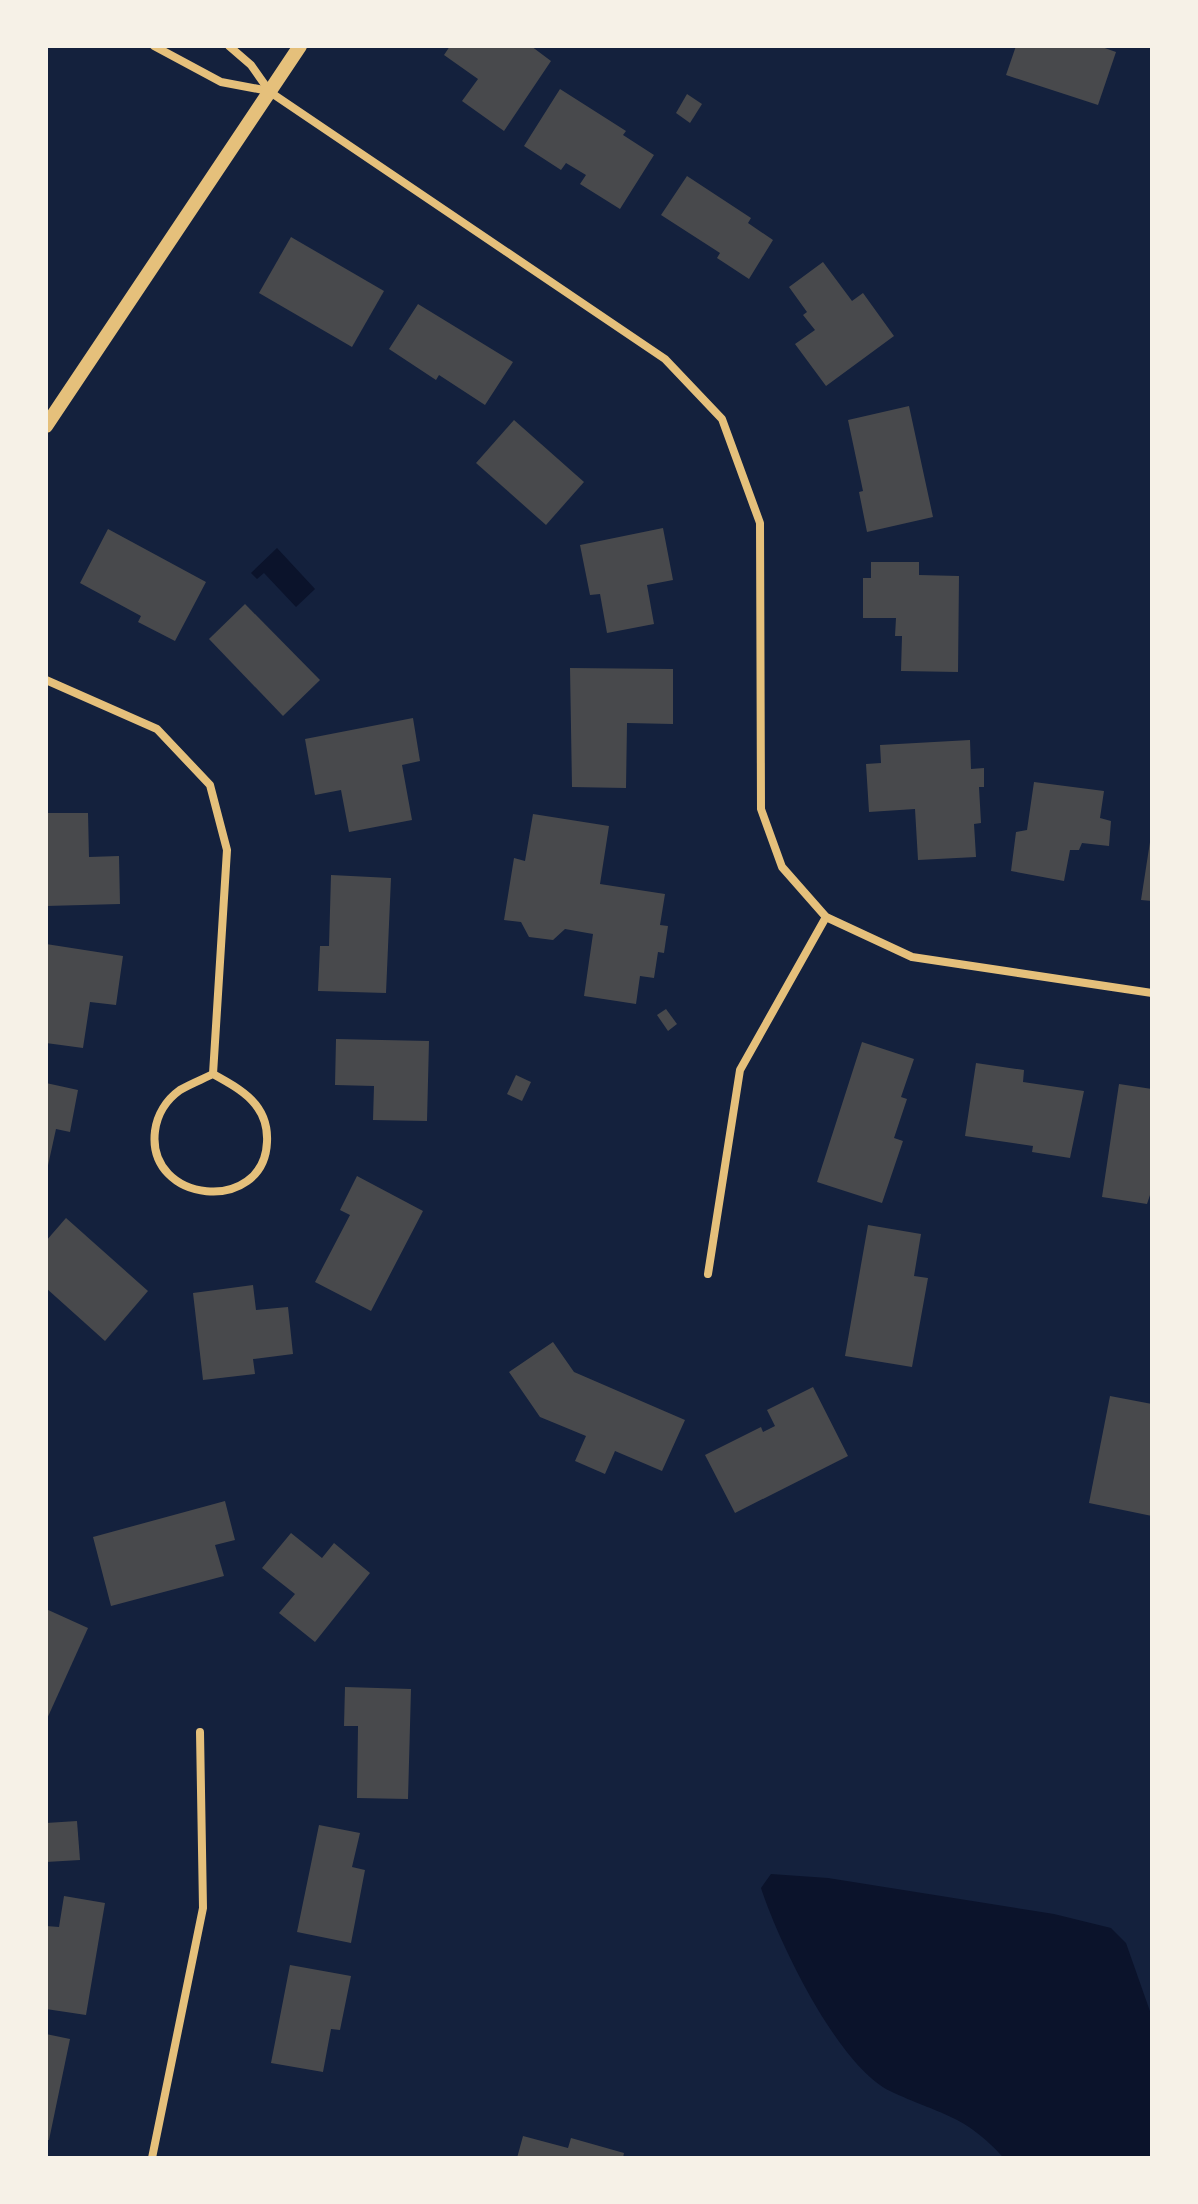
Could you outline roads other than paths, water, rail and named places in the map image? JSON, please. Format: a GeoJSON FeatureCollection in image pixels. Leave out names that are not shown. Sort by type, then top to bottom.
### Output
{"type":"FeatureCollection","features":[{"type":"Feature","properties":{"kind":"street"},"geometry":{"type":"LineString","coordinates":[[154,46],[221,82],[270,92]]}},
{"type":"Feature","properties":{"kind":"street"},"geometry":{"type":"LineString","coordinates":[[229,46],[251,65],[270,92],[665,359],[722,419],[760,523],[761,809],[782,867],[826,917],[912,957],[1152,993]]}},
{"type":"Feature","properties":{"kind":"street"},"geometry":{"type":"LineString","coordinates":[[46,426],[300,46]]}},
{"type":"Feature","properties":{"kind":"street"},"geometry":{"type":"LineString","coordinates":[[46,680],[157,729],[210,785],[227,850],[213,1074]]}},
{"type":"Feature","properties":{"kind":"street"},"geometry":{"type":"LineString","coordinates":[[708,1274],[740,1070],[826,917]]}},
{"type":"Feature","properties":{"kind":"street"},"geometry":{"type":"LineString","coordinates":[[213,1074],[248,1094],[260,1109],[267,1136],[262,1163],[251,1178],[235,1189],[218,1194],[199,1193],[175,1180],[158,1158],[154,1139],[157,1121],[165,1104],[179,1091],[213,1074]]}},
{"type":"Feature","properties":{"kind":"street"},"geometry":{"type":"LineString","coordinates":[[152,2158],[203,1908],[200,1732]]}},
{"type":"Feature","properties":{"kind":"water"},"geometry":{"type":"Polygon","coordinates":[[[277,548],[315,589],[296,607],[264,573],[257,579],[251,573],[277,548]]]}},
{"type":"Feature","properties":{"kind":"water"},"geometry":{"type":"Polygon","coordinates":[[[771,1874],[828,1878],[1054,1914],[1111,1928],[1126,1943],[1152,2017],[1152,2158],[1004,2158],[963,2123],[890,2091],[870,2077],[831,2030],[781,1939],[761,1888],[771,1874]]]}}]}
